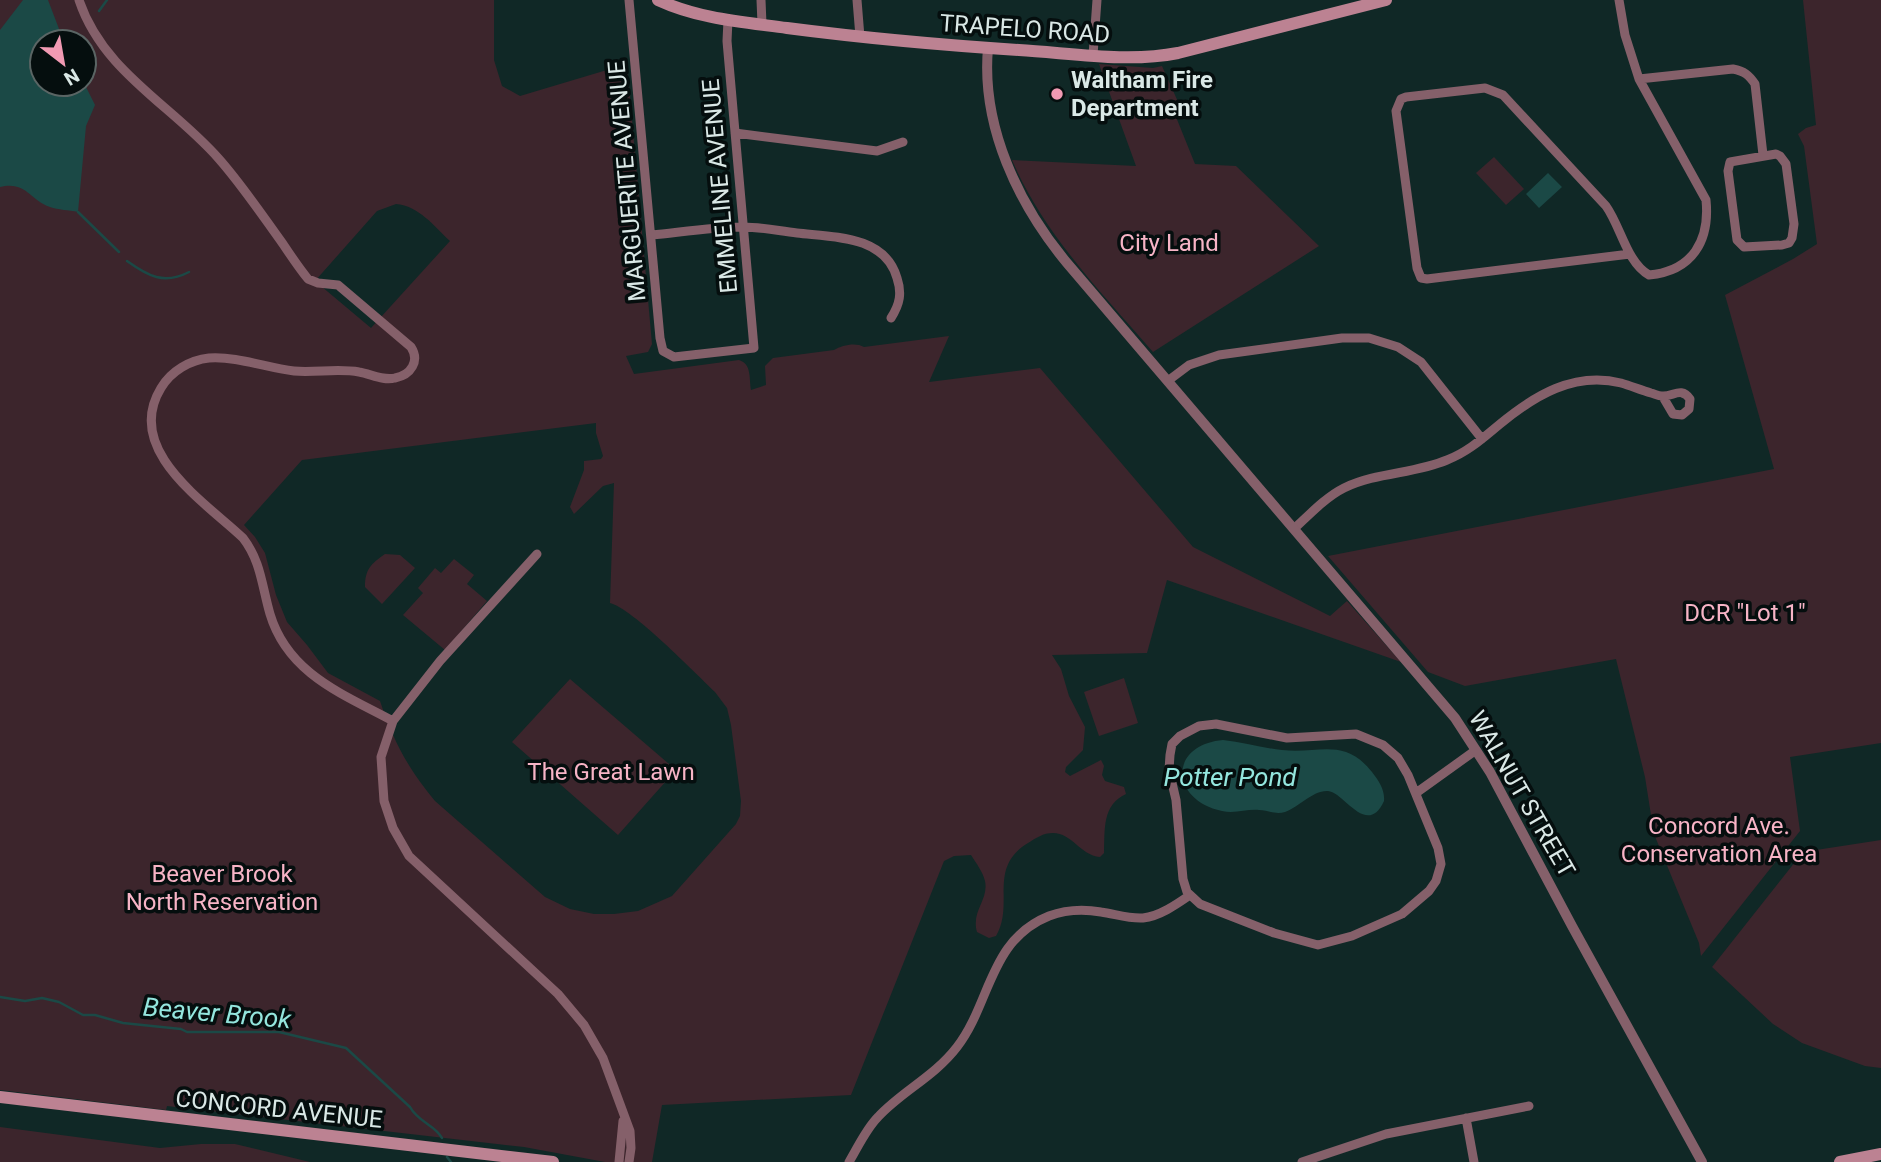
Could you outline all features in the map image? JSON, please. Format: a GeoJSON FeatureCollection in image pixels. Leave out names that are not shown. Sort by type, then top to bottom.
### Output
{"type":"FeatureCollection","features":[{"type":"Feature","properties":{"kind":"main road","name":"TRAPELO ROAD"},"geometry":{"type":"LineString","coordinates":[[658,0],[685,11],[728,20],[860,37],[1093,55],[1163,55],[1386,0]]}},
{"type":"Feature","properties":{"kind":"main road","name":"CONCORD AVENUE"},"geometry":{"type":"LineString","coordinates":[[0,1097],[553,1162]]}},
{"type":"Feature","properties":{"kind":"main road"},"geometry":{"type":"LineString","coordinates":[[1840,1162],[1881,1154]]}},
{"type":"Feature","properties":{"kind":"street"},"geometry":{"type":"LineString","coordinates":[[79,0],[97,37],[112,59],[134,82],[194,132],[219,158],[308,279],[338,285],[415,353],[413,366],[402,376],[393,379],[356,371],[297,371],[210,358],[193,362],[179,369],[162,387],[155,399],[152,426],[154,439],[166,465],[243,538],[252,550],[258,562],[271,617],[290,654],[322,683],[393,721]]}},
{"type":"Feature","properties":{"kind":"street","name":"MARGUERITE AVENUE"},"geometry":{"type":"LineString","coordinates":[[629,0],[660,338],[663,351],[668,356]]}},
{"type":"Feature","properties":{"kind":"street"},"geometry":{"type":"LineString","coordinates":[[761,0],[762,24]]}},
{"type":"Feature","properties":{"kind":"street"},"geometry":{"type":"LineString","coordinates":[[857,0],[860,37]]}},
{"type":"Feature","properties":{"kind":"street"},"geometry":{"type":"LineString","coordinates":[[1093,55],[1097,0]]}},
{"type":"Feature","properties":{"kind":"street"},"geometry":{"type":"LineString","coordinates":[[1619,0],[1625,35],[1639,79],[1706,200],[1707,231],[1698,250],[1669,270],[1649,275],[1642,271],[1630,254],[1616,220],[1606,206],[1503,95],[1485,88],[1406,97],[1398,104],[1396,111],[1417,268],[1421,278],[1630,254]]}},
{"type":"Feature","properties":{"kind":"street","name":"EMMELINE AVENUE"},"geometry":{"type":"LineString","coordinates":[[668,356],[681,358],[754,348],[727,41],[728,20]]}},
{"type":"Feature","properties":{"kind":"street","name":"WALNUT STREET"},"geometry":{"type":"LineString","coordinates":[[988,48],[987,73],[1003,155],[1021,194],[1043,231],[1060,255],[1442,700],[1476,750],[1701,1162]]}},
{"type":"Feature","properties":{"kind":"street"},"geometry":{"type":"LineString","coordinates":[[1639,79],[1733,69],[1750,76],[1755,84],[1763,155]]}},
{"type":"Feature","properties":{"kind":"street"},"geometry":{"type":"LineString","coordinates":[[736,132],[877,151],[903,142]]}},
{"type":"Feature","properties":{"kind":"street"},"geometry":{"type":"LineString","coordinates":[[1763,155],[1780,156],[1786,164],[1794,231],[1789,243],[1749,248],[1737,240],[1728,167],[1734,160],[1763,155]]}},
{"type":"Feature","properties":{"kind":"street"},"geometry":{"type":"LineString","coordinates":[[652,235],[744,227],[838,237],[873,247],[894,268],[899,284],[898,307],[891,318]]}},
{"type":"Feature","properties":{"kind":"street"},"geometry":{"type":"LineString","coordinates":[[1169,380],[1189,365],[1219,355],[1342,338],[1369,338],[1384,341],[1422,362],[1482,439]]}},
{"type":"Feature","properties":{"kind":"street"},"geometry":{"type":"LineString","coordinates":[[1295,528],[1343,488],[1441,463],[1460,454],[1528,401],[1548,390],[1569,383],[1619,382],[1663,397]]}},
{"type":"Feature","properties":{"kind":"street"},"geometry":{"type":"LineString","coordinates":[[537,554],[440,662],[393,721],[381,757],[384,801],[393,828],[409,856],[558,993],[584,1025],[603,1058],[623,1115],[631,1140],[629,1162]]}},
{"type":"Feature","properties":{"kind":"street"},"geometry":{"type":"LineString","coordinates":[[1199,726],[1227,726],[1287,738],[1356,734],[1383,745],[1398,758],[1408,775],[1438,848],[1441,864],[1436,881],[1417,904],[1402,914],[1352,936],[1318,945],[1301,942],[1211,909],[1200,904],[1191,895],[1183,879],[1170,755],[1172,744],[1180,736],[1199,726]]}},
{"type":"Feature","properties":{"kind":"street"},"geometry":{"type":"LineString","coordinates":[[1416,793],[1476,750]]}},
{"type":"Feature","properties":{"kind":"street"},"geometry":{"type":"LineString","coordinates":[[849,1162],[876,1118],[938,1069],[959,1045],[1002,955],[1012,941],[1029,926],[1050,916],[1073,910],[1144,918],[1165,911],[1191,895]]}},
{"type":"Feature","properties":{"kind":"street"},"geometry":{"type":"LineString","coordinates":[[1302,1162],[1377,1136],[1529,1106]]}},
{"type":"Feature","properties":{"kind":"street"},"geometry":{"type":"LineString","coordinates":[[619,1162],[623,1115]]}},
{"type":"Feature","properties":{"kind":"street"},"geometry":{"type":"LineString","coordinates":[[1466,1118],[1474,1162]]}},
{"type":"Feature","properties":{"kind":"green space","name":"Beaver Brook North Reservation"},"geometry":{"type":"Polygon","coordinates":[[[0,0],[494,0],[494,60],[502,86],[520,96],[627,64],[652,344],[648,352],[626,356],[634,374],[739,360],[748,368],[751,390],[766,385],[765,366],[773,358],[834,350],[849,345],[864,347],[949,336],[929,382],[1040,368],[1193,547],[1330,616],[1347,601],[1401,662],[1167,580],[1147,653],[1052,655],[1061,669],[1069,696],[1085,727],[1083,750],[1066,767],[1065,772],[1070,776],[1101,760],[1105,781],[1124,787],[1126,794],[1113,804],[1106,819],[1104,853],[1100,857],[1093,855],[1066,836],[1053,833],[1028,843],[1008,864],[1001,924],[996,936],[989,938],[977,932],[976,925],[986,888],[979,868],[971,855],[954,856],[944,861],[851,1095],[662,1105],[652,1162],[605,1162],[524,1147],[167,1106],[166,1110],[0,1090],[0,0]],[[396,204],[377,211],[315,281],[371,328],[450,241],[426,218],[412,209],[396,204]],[[596,423],[302,460],[244,525],[265,553],[276,595],[287,622],[328,673],[380,701],[402,754],[435,801],[545,897],[570,909],[594,914],[614,914],[638,911],[672,896],[736,824],[740,816],[741,801],[727,708],[715,692],[648,629],[610,603],[614,483],[603,486],[574,514],[570,507],[584,470],[584,461],[601,459],[603,456],[596,423]]]}},
{"type":"Feature","properties":{"kind":"green space","name":"DCR \"Lot 1\""},"geometry":{"type":"Polygon","coordinates":[[[1803,0],[1881,0],[1881,743],[1790,757],[1800,831],[1701,956],[1699,943],[1654,834],[1645,777],[1616,659],[1465,686],[1428,672],[1328,556],[1774,469],[1725,295],[1817,244],[1804,146],[1798,134],[1816,125],[1803,0]]]}},
{"type":"Feature","properties":{"kind":"green space","name":"City Land"},"geometry":{"type":"Polygon","coordinates":[[[1099,64],[1153,68],[1162,66],[1179,104],[1172,107],[1195,164],[1236,166],[1319,246],[1153,352],[1057,237],[1040,213],[1012,160],[1136,166],[1099,64]]]}},
{"type":"Feature","properties":{"kind":"green space"},"geometry":{"type":"Polygon","coordinates":[[[1494,157],[1524,189],[1506,205],[1476,173],[1494,157]]]}},
{"type":"Feature","properties":{"kind":"green space"},"geometry":{"type":"Polygon","coordinates":[[[385,554],[400,555],[415,568],[382,604],[365,587],[365,581],[370,568],[385,554]]]}},
{"type":"Feature","properties":{"kind":"green space"},"geometry":{"type":"Polygon","coordinates":[[[454,559],[474,575],[467,584],[487,601],[445,650],[403,615],[423,593],[418,588],[435,568],[441,573],[454,559]]]}},
{"type":"Feature","properties":{"kind":"green space"},"geometry":{"type":"Polygon","coordinates":[[[1124,678],[1138,723],[1099,736],[1084,692],[1124,678]]]}},
{"type":"Feature","properties":{"kind":"green space","name":"The Great Lawn"},"geometry":{"type":"Polygon","coordinates":[[[570,679],[676,770],[618,835],[512,742],[570,679]]]}},
{"type":"Feature","properties":{"kind":"green space","name":"Concord Ave. Conservation Area"},"geometry":{"type":"Polygon","coordinates":[[[1881,840],[1881,1068],[1865,1066],[1802,1043],[1773,1024],[1712,967],[1803,852],[1881,840]]]}},
{"type":"Feature","properties":{"kind":"green space"},"geometry":{"type":"Polygon","coordinates":[[[0,1127],[160,1148],[235,1144],[310,1162],[0,1162],[0,1127]]]}},
{"type":"Feature","properties":{"kind":"water"},"geometry":{"type":"Polygon","coordinates":[[[23,0],[48,0],[59,28],[28,28],[28,98],[92,98],[95,105],[86,126],[78,212],[50,207],[16,187],[0,187],[0,30],[23,0]]]}},
{"type":"Feature","properties":{"kind":"water"},"geometry":{"type":"Polygon","coordinates":[[[1548,173],[1562,187],[1539,208],[1526,194],[1548,173]]]}},
{"type":"Feature","properties":{"kind":"water","name":"Potter Pond"},"geometry":{"type":"Polygon","coordinates":[[[1223,740],[1282,750],[1331,749],[1351,754],[1362,761],[1377,779],[1384,801],[1377,811],[1370,815],[1356,810],[1328,791],[1317,793],[1281,813],[1262,810],[1227,812],[1205,805],[1192,796],[1185,785],[1182,773],[1185,762],[1192,752],[1205,744],[1223,740]]]}},
{"type":"Feature","properties":{"kind":"waterway"},"geometry":{"type":"LineString","coordinates":[[99,11],[107,0]]}},
{"type":"Feature","properties":{"kind":"waterway"},"geometry":{"type":"LineString","coordinates":[[78,212],[119,252]]}},
{"type":"Feature","properties":{"kind":"waterway"},"geometry":{"type":"LineString","coordinates":[[127,261],[156,277],[172,278],[189,272]]}},
{"type":"Feature","properties":{"kind":"waterway","name":"Beaver Brook"},"geometry":{"type":"LineString","coordinates":[[0,997],[25,1001],[42,998],[59,1002],[83,1015],[95,1015],[123,1023],[181,1029],[187,1032],[279,1032],[346,1048],[442,1138]]}},
{"type":"Feature","properties":{"kind":"waterway","name":"Beaver Brook"},"geometry":{"type":"LineString","coordinates":[[447,1157],[451,1162]]}},
{"type":"Feature","properties":{"kind":"place","name":"Waltham Fire Department"},"geometry":{"type":"Point","coordinates":[1057,94]}}]}
